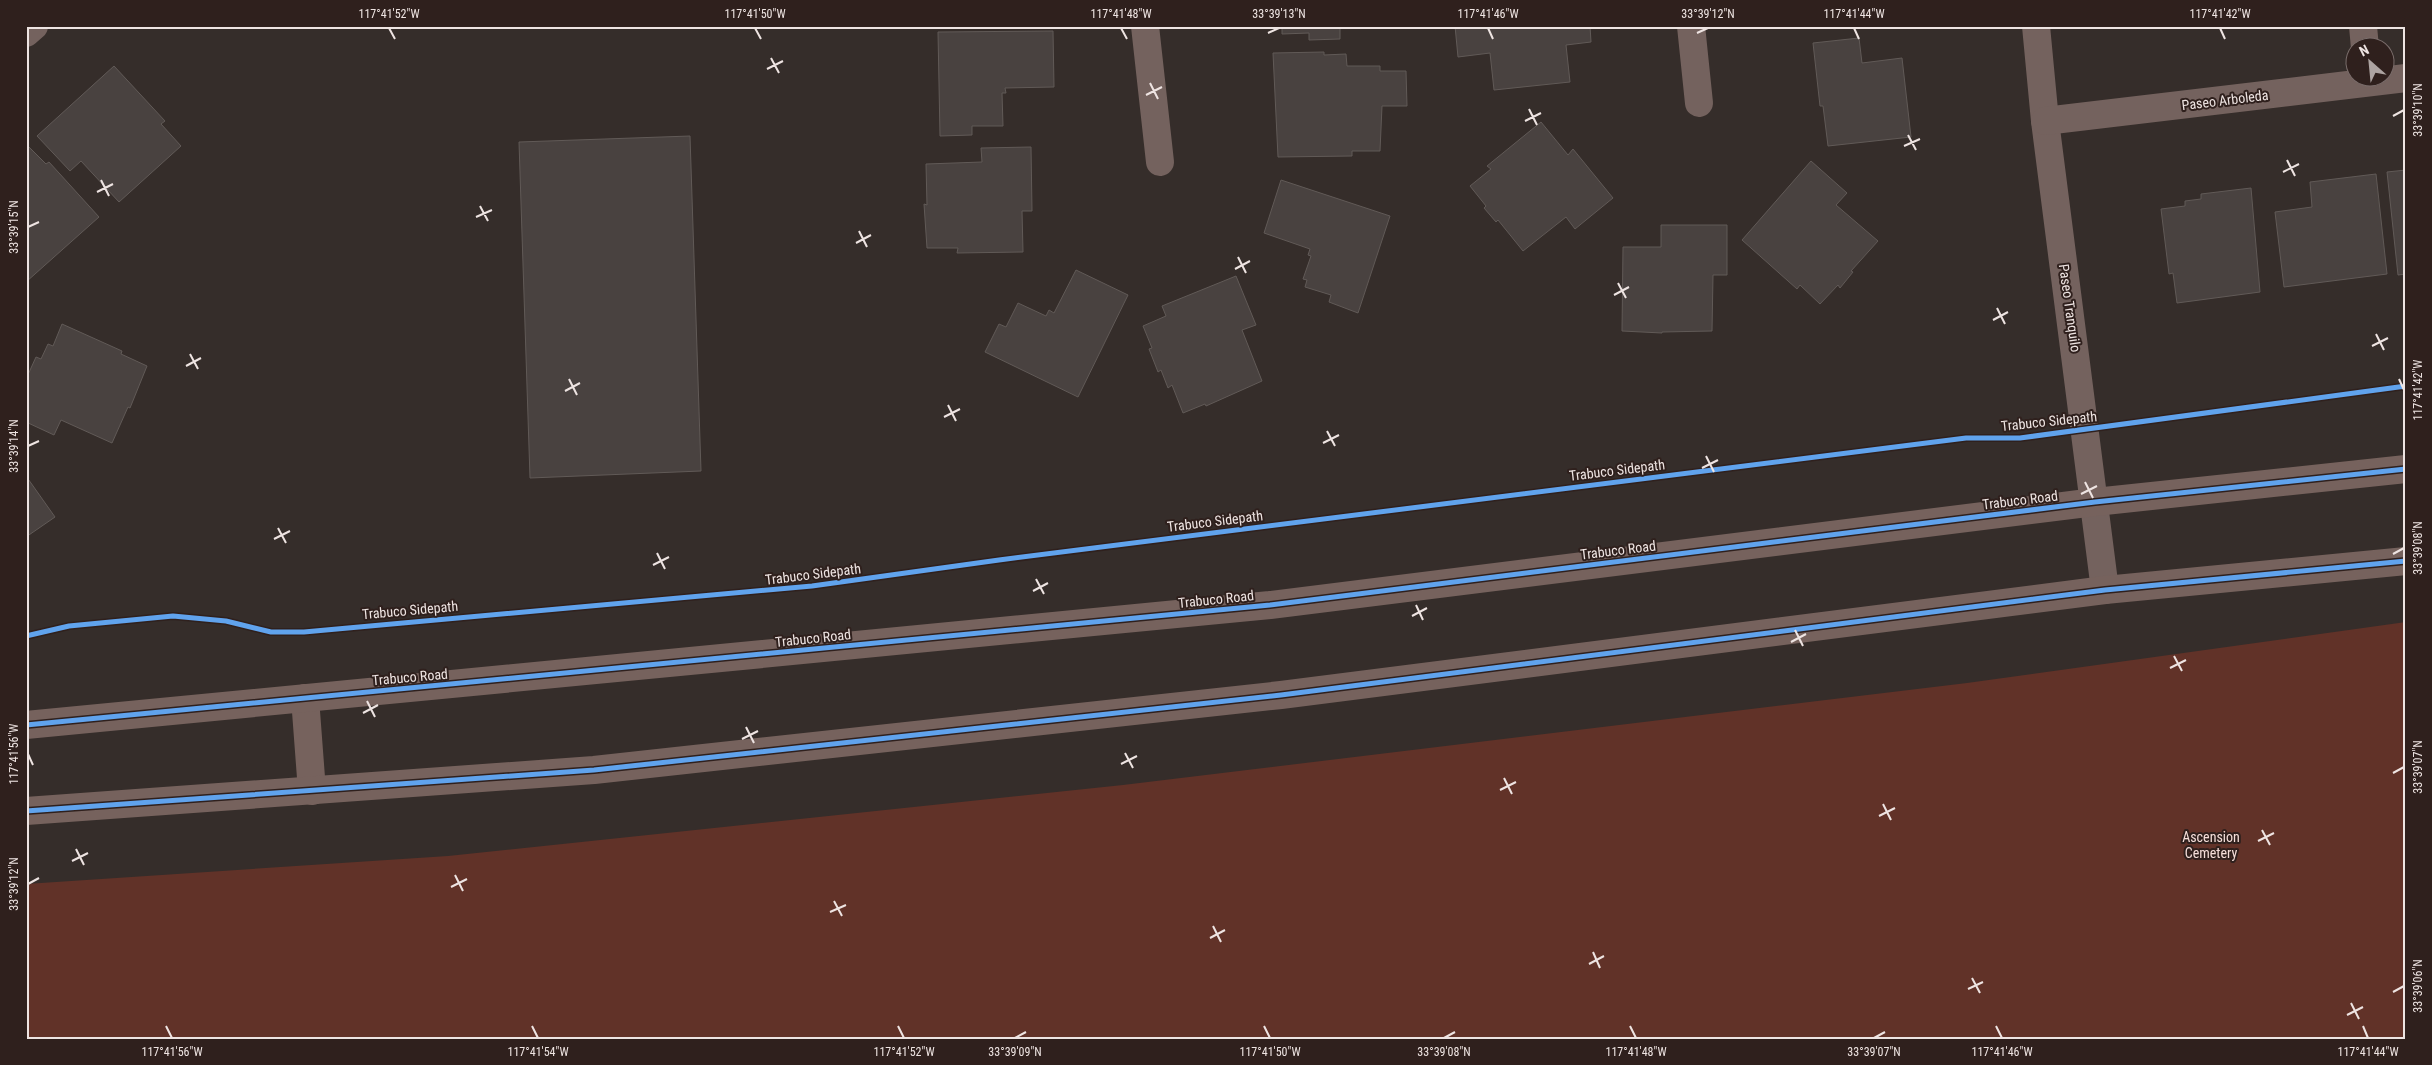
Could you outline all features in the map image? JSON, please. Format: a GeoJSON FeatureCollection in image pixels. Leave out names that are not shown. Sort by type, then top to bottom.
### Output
{"type":"FeatureCollection","features":[{"type":"Feature","properties":{"kind":"main road","name":"Trabuco Road"},"geometry":{"type":"LineString","coordinates":[[26,725],[1270,605],[2095,502],[2406,468]]}},
{"type":"Feature","properties":{"kind":"main road"},"geometry":{"type":"LineString","coordinates":[[26,811],[594,770],[1281,695],[2105,590],[2406,561]]}},
{"type":"Feature","properties":{"kind":"main road"},"geometry":{"type":"LineString","coordinates":[[305,698],[312,791]]}},
{"type":"Feature","properties":{"kind":"street"},"geometry":{"type":"LineString","coordinates":[[26,33],[34,26]]}},
{"type":"Feature","properties":{"kind":"street"},"geometry":{"type":"LineString","coordinates":[[1145,26],[1160,162]]}},
{"type":"Feature","properties":{"kind":"street"},"geometry":{"type":"LineString","coordinates":[[1691,26],[1699,103]]}},
{"type":"Feature","properties":{"kind":"street","name":"Paseo Tranquilo"},"geometry":{"type":"LineString","coordinates":[[2036,26],[2045,121],[2105,590]]}},
{"type":"Feature","properties":{"kind":"street","name":"Paseo Arboleda"},"geometry":{"type":"LineString","coordinates":[[2045,121],[2344,83]]}},
{"type":"Feature","properties":{"kind":"green space","name":"Ascension Cemetery"},"geometry":{"type":"Polygon","coordinates":[[[2406,622],[2406,1039],[26,1039],[26,884],[448,856],[1123,785],[1967,683],[2406,622]]]}},
{"type":"Feature","properties":{"kind":"building"},"geometry":{"type":"Polygon","coordinates":[[[1282,26],[1340,26],[1340,39],[1309,40],[1309,33],[1282,34],[1282,26]]]}},
{"type":"Feature","properties":{"kind":"building"},"geometry":{"type":"Polygon","coordinates":[[[1455,26],[1590,26],[1591,42],[1566,45],[1570,82],[1494,90],[1490,53],[1458,57],[1455,26]]]}},
{"type":"Feature","properties":{"kind":"building"},"geometry":{"type":"Polygon","coordinates":[[[1053,31],[1054,87],[1005,88],[1006,93],[1002,93],[1003,126],[972,126],[972,135],[940,136],[938,32],[1053,31]]]}},
{"type":"Feature","properties":{"kind":"building"},"geometry":{"type":"Polygon","coordinates":[[[1859,38],[1862,63],[1902,58],[1911,137],[1828,146],[1823,106],[1820,106],[1813,43],[1859,38]]]}},
{"type":"Feature","properties":{"kind":"building"},"geometry":{"type":"Polygon","coordinates":[[[1324,52],[1324,55],[1346,54],[1347,66],[1380,66],[1380,71],[1406,71],[1407,106],[1382,106],[1380,151],[1352,151],[1352,156],[1278,157],[1273,53],[1324,52]]]}},
{"type":"Feature","properties":{"kind":"building"},"geometry":{"type":"Polygon","coordinates":[[[114,66],[165,121],[161,124],[181,146],[119,202],[81,161],[70,171],[37,136],[114,66]]]}},
{"type":"Feature","properties":{"kind":"building"},"geometry":{"type":"Polygon","coordinates":[[[1541,122],[1568,155],[1573,149],[1613,198],[1575,229],[1566,217],[1523,251],[1498,220],[1496,222],[1484,208],[1486,206],[1470,186],[1491,169],[1487,166],[1541,122]]]}},
{"type":"Feature","properties":{"kind":"building"},"geometry":{"type":"Polygon","coordinates":[[[690,136],[701,471],[530,478],[519,142],[690,136]]]}},
{"type":"Feature","properties":{"kind":"building"},"geometry":{"type":"Polygon","coordinates":[[[26,144],[46,164],[49,162],[99,217],[26,282],[26,144]]]}},
{"type":"Feature","properties":{"kind":"building"},"geometry":{"type":"Polygon","coordinates":[[[1031,147],[1032,211],[1022,211],[1023,252],[957,253],[958,248],[927,248],[924,204],[927,205],[926,164],[982,162],[981,148],[1031,147]]]}},
{"type":"Feature","properties":{"kind":"building"},"geometry":{"type":"Polygon","coordinates":[[[1811,161],[1847,193],[1836,205],[1878,241],[1851,271],[1853,272],[1840,288],[1838,285],[1820,304],[1800,285],[1797,289],[1742,240],[1811,161]]]}},
{"type":"Feature","properties":{"kind":"building"},"geometry":{"type":"Polygon","coordinates":[[[2406,170],[2406,274],[2398,275],[2387,172],[2406,170]]]}},
{"type":"Feature","properties":{"kind":"building"},"geometry":{"type":"Polygon","coordinates":[[[2376,174],[2387,274],[2284,287],[2275,212],[2312,207],[2310,182],[2376,174]]]}},
{"type":"Feature","properties":{"kind":"building"},"geometry":{"type":"Polygon","coordinates":[[[1281,180],[1390,216],[1358,313],[1329,302],[1331,295],[1305,287],[1307,280],[1303,279],[1311,256],[1308,255],[1310,249],[1264,233],[1281,180]]]}},
{"type":"Feature","properties":{"kind":"building"},"geometry":{"type":"Polygon","coordinates":[[[2251,188],[2260,292],[2177,303],[2173,273],[2169,274],[2161,209],[2185,206],[2185,201],[2201,199],[2201,194],[2251,188]]]}},
{"type":"Feature","properties":{"kind":"building"},"geometry":{"type":"Polygon","coordinates":[[[1661,225],[1727,225],[1727,275],[1713,275],[1712,331],[1662,333],[1622,331],[1623,247],[1661,247],[1661,225]]]}},
{"type":"Feature","properties":{"kind":"building"},"geometry":{"type":"Polygon","coordinates":[[[1076,270],[1128,295],[1078,397],[985,352],[999,324],[1006,327],[1018,303],[1046,316],[1049,310],[1054,313],[1076,270]]]}},
{"type":"Feature","properties":{"kind":"building"},"geometry":{"type":"Polygon","coordinates":[[[1236,276],[1256,325],[1242,330],[1262,381],[1206,406],[1205,404],[1183,413],[1172,385],[1168,388],[1161,370],[1158,372],[1149,349],[1152,348],[1143,326],[1166,316],[1162,306],[1236,276]]]}},
{"type":"Feature","properties":{"kind":"building"},"geometry":{"type":"Polygon","coordinates":[[[62,324],[122,351],[121,354],[147,366],[130,408],[128,407],[112,443],[61,420],[54,435],[26,422],[26,379],[36,357],[41,359],[48,344],[53,346],[62,324]]]}},
{"type":"Feature","properties":{"kind":"building"},"geometry":{"type":"Polygon","coordinates":[[[26,476],[55,517],[26,537],[26,476]]]}},
{"type":"Feature","properties":{"kind":"cycle path","name":"Trabuco Sidepath"},"geometry":{"type":"LineString","coordinates":[[26,636],[69,626],[173,616],[226,621],[271,632],[304,632],[812,586],[999,560],[1966,438],[2020,438],[2406,386]]}},
{"type":"Feature","properties":{"kind":"cycle path"},"geometry":{"type":"LineString","coordinates":[[26,725],[1270,605],[2095,502],[2406,469]]}},
{"type":"Feature","properties":{"kind":"cycle path"},"geometry":{"type":"LineString","coordinates":[[26,811],[594,770],[1281,695],[2105,590],[2406,561]]}}]}
